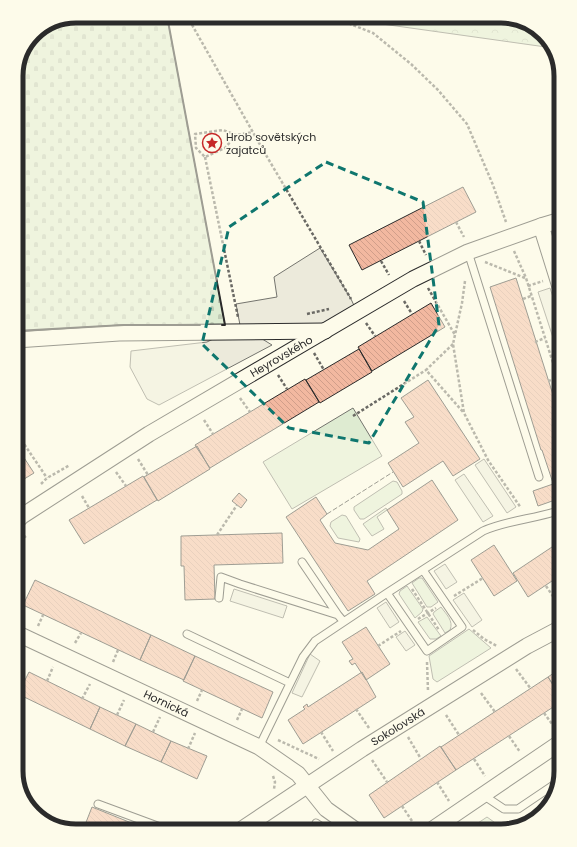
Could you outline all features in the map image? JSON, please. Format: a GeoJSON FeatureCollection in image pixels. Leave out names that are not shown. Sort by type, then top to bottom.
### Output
{"type":"FeatureCollection","features":[{"type":"Feature","properties":{"kind":"street","name":"Heyrovského"},"geometry":{"type":"LineString","coordinates":[[23,515],[149,434],[326,331],[361,316],[413,279],[471,251],[554,222]]}},
{"type":"Feature","properties":{"kind":"street"},"geometry":{"type":"LineString","coordinates":[[540,226],[554,269]]}},
{"type":"Feature","properties":{"kind":"street"},"geometry":{"type":"LineString","coordinates":[[23,340],[119,333],[326,331]]}},
{"type":"Feature","properties":{"kind":"street","name":"Sokolovská"},"geometry":{"type":"LineString","coordinates":[[250,824],[362,749],[527,646],[554,632]]}},
{"type":"Feature","properties":{"kind":"street","name":"Hornická"},"geometry":{"type":"LineString","coordinates":[[23,636],[259,747],[298,774],[326,809],[347,824]]}},
{"type":"Feature","properties":{"kind":"street"},"geometry":{"type":"LineString","coordinates":[[440,824],[488,792],[554,740]]}},
{"type":"Feature","properties":{"kind":"lane"},"geometry":{"type":"LineString","coordinates":[[471,251],[539,477]]}},
{"type":"Feature","properties":{"kind":"lane"},"geometry":{"type":"LineString","coordinates":[[259,747],[309,648],[324,634],[484,531],[499,524],[554,512]]}},
{"type":"Feature","properties":{"kind":"lane"},"geometry":{"type":"LineString","coordinates":[[302,562],[343,622]]}},
{"type":"Feature","properties":{"kind":"lane"},"geometry":{"type":"LineString","coordinates":[[387,593],[427,651],[462,627],[423,570]]}},
{"type":"Feature","properties":{"kind":"lane"},"geometry":{"type":"LineString","coordinates":[[219,598],[221,577],[338,615]]}},
{"type":"Feature","properties":{"kind":"lane"},"geometry":{"type":"LineString","coordinates":[[187,634],[290,683]]}},
{"type":"Feature","properties":{"kind":"lane"},"geometry":{"type":"LineString","coordinates":[[488,792],[504,809],[518,809],[552,786]]}},
{"type":"Feature","properties":{"kind":"lane"},"geometry":{"type":"LineString","coordinates":[[98,804],[152,824]]}},
{"type":"Feature","properties":{"kind":"path"},"geometry":{"type":"LineString","coordinates":[[190,23],[361,316],[375,336]]}},
{"type":"Feature","properties":{"kind":"path"},"geometry":{"type":"LineString","coordinates":[[347,23],[372,33],[411,64],[438,90],[467,124],[493,185],[507,224]]}},
{"type":"Feature","properties":{"kind":"path"},"geometry":{"type":"LineString","coordinates":[[240,332],[240,325],[205,157],[196,148],[195,134],[223,130],[236,135],[253,132]]}},
{"type":"Feature","properties":{"kind":"path"},"geometry":{"type":"LineString","coordinates":[[205,157],[225,148],[236,135]]}},
{"type":"Feature","properties":{"kind":"path"},"geometry":{"type":"LineString","coordinates":[[456,222],[471,251],[526,278]]}},
{"type":"Feature","properties":{"kind":"path"},"geometry":{"type":"LineString","coordinates":[[419,241],[427,258]]}},
{"type":"Feature","properties":{"kind":"path"},"geometry":{"type":"LineString","coordinates":[[512,247],[526,278],[554,366]]}},
{"type":"Feature","properties":{"kind":"path"},"geometry":{"type":"LineString","coordinates":[[380,261],[390,278]]}},
{"type":"Feature","properties":{"kind":"path"},"geometry":{"type":"LineString","coordinates":[[464,413],[453,344],[462,303],[465,274]]}},
{"type":"Feature","properties":{"kind":"path"},"geometry":{"type":"LineString","coordinates":[[426,285],[455,336]]}},
{"type":"Feature","properties":{"kind":"path"},"geometry":{"type":"LineString","coordinates":[[523,299],[531,296]]}},
{"type":"Feature","properties":{"kind":"path"},"geometry":{"type":"LineString","coordinates":[[402,299],[412,314]]}},
{"type":"Feature","properties":{"kind":"path"},"geometry":{"type":"LineString","coordinates":[[535,342],[545,338]]}},
{"type":"Feature","properties":{"kind":"path"},"geometry":{"type":"LineString","coordinates":[[353,416],[426,370],[453,344]]}},
{"type":"Feature","properties":{"kind":"path"},"geometry":{"type":"LineString","coordinates":[[313,351],[324,370]]}},
{"type":"Feature","properties":{"kind":"path"},"geometry":{"type":"LineString","coordinates":[[426,370],[464,413],[488,460],[529,518]]}},
{"type":"Feature","properties":{"kind":"path"},"geometry":{"type":"LineString","coordinates":[[276,373],[287,390]]}},
{"type":"Feature","properties":{"kind":"path"},"geometry":{"type":"LineString","coordinates":[[548,381],[554,379]]}},
{"type":"Feature","properties":{"kind":"path"},"geometry":{"type":"LineString","coordinates":[[239,395],[250,412]]}},
{"type":"Feature","properties":{"kind":"path"},"geometry":{"type":"LineString","coordinates":[[202,418],[214,434]]}},
{"type":"Feature","properties":{"kind":"path"},"geometry":{"type":"LineString","coordinates":[[23,442],[47,478]]}},
{"type":"Feature","properties":{"kind":"path"},"geometry":{"type":"LineString","coordinates":[[137,457],[148,475]]}},
{"type":"Feature","properties":{"kind":"path"},"geometry":{"type":"LineString","coordinates":[[115,470],[126,486]]}},
{"type":"Feature","properties":{"kind":"path"},"geometry":{"type":"LineString","coordinates":[[80,492],[89,508]]}},
{"type":"Feature","properties":{"kind":"path"},"geometry":{"type":"LineString","coordinates":[[217,535],[237,505]]}},
{"type":"Feature","properties":{"kind":"path"},"geometry":{"type":"LineString","coordinates":[[378,646],[483,578]]}},
{"type":"Feature","properties":{"kind":"path"},"geometry":{"type":"LineString","coordinates":[[407,580],[445,638]]}},
{"type":"Feature","properties":{"kind":"path"},"geometry":{"type":"LineString","coordinates":[[546,586],[554,598]]}},
{"type":"Feature","properties":{"kind":"path"},"geometry":{"type":"LineString","coordinates":[[38,627],[43,615]]}},
{"type":"Feature","properties":{"kind":"path"},"geometry":{"type":"LineString","coordinates":[[462,627],[470,627],[484,639],[499,648]]}},
{"type":"Feature","properties":{"kind":"path"},"geometry":{"type":"LineString","coordinates":[[75,644],[81,632]]}},
{"type":"Feature","properties":{"kind":"path"},"geometry":{"type":"LineString","coordinates":[[113,662],[118,650]]}},
{"type":"Feature","properties":{"kind":"path"},"geometry":{"type":"LineString","coordinates":[[427,651],[428,696]]}},
{"type":"Feature","properties":{"kind":"path"},"geometry":{"type":"LineString","coordinates":[[47,664],[54,667],[47,681]]}},
{"type":"Feature","properties":{"kind":"path"},"geometry":{"type":"LineString","coordinates":[[515,669],[531,689]]}},
{"type":"Feature","properties":{"kind":"path"},"geometry":{"type":"LineString","coordinates":[[82,699],[90,684],[97,687]]}},
{"type":"Feature","properties":{"kind":"path"},"geometry":{"type":"LineString","coordinates":[[197,701],[202,690]]}},
{"type":"Feature","properties":{"kind":"path"},"geometry":{"type":"LineString","coordinates":[[479,691],[495,712]]}},
{"type":"Feature","properties":{"kind":"path"},"geometry":{"type":"LineString","coordinates":[[117,697],[124,700],[117,715]]}},
{"type":"Feature","properties":{"kind":"path"},"geometry":{"type":"LineString","coordinates":[[236,720],[242,709]]}},
{"type":"Feature","properties":{"kind":"path"},"geometry":{"type":"LineString","coordinates":[[356,710],[372,732]]}},
{"type":"Feature","properties":{"kind":"path"},"geometry":{"type":"LineString","coordinates":[[444,713],[459,735]]}},
{"type":"Feature","properties":{"kind":"path"},"geometry":{"type":"LineString","coordinates":[[544,713],[554,728]]}},
{"type":"Feature","properties":{"kind":"path"},"geometry":{"type":"LineString","coordinates":[[153,732],[160,717],[167,720]]}},
{"type":"Feature","properties":{"kind":"path"},"geometry":{"type":"LineString","coordinates":[[188,730],[202,736]]}},
{"type":"Feature","properties":{"kind":"path"},"geometry":{"type":"LineString","coordinates":[[321,732],[336,755]]}},
{"type":"Feature","properties":{"kind":"path"},"geometry":{"type":"LineString","coordinates":[[188,749],[195,733]]}},
{"type":"Feature","properties":{"kind":"path"},"geometry":{"type":"LineString","coordinates":[[408,737],[421,759]]}},
{"type":"Feature","properties":{"kind":"path"},"geometry":{"type":"LineString","coordinates":[[474,759],[488,792]]}},
{"type":"Feature","properties":{"kind":"path"},"geometry":{"type":"LineString","coordinates":[[372,760],[387,782]]}},
{"type":"Feature","properties":{"kind":"path"},"geometry":{"type":"LineString","coordinates":[[271,772],[275,782],[273,793]]}},
{"type":"Feature","properties":{"kind":"path"},"geometry":{"type":"LineString","coordinates":[[437,782],[456,813]]}},
{"type":"Feature","properties":{"kind":"path"},"geometry":{"type":"LineString","coordinates":[[402,806],[414,824]]}},
{"type":"Feature","properties":{"kind":"highlighted area"},"geometry":{"type":"Polygon","coordinates":[[[326,162],[423,202],[439,325],[369,443],[289,428],[202,344],[229,227],[326,162]]]}},
{"type":"Feature","properties":{"kind":"green space"},"geometry":{"type":"Polygon","coordinates":[[[168,23],[225,325],[124,325],[23,331],[23,73],[27,56],[39,39],[56,27],[66,24],[168,23]]]}},
{"type":"Feature","properties":{"kind":"green space"},"geometry":{"type":"Polygon","coordinates":[[[375,23],[504,23],[515,25],[527,30],[533,34],[545,47],[375,23]]]}},
{"type":"Feature","properties":{"kind":"green space"},"geometry":{"type":"Polygon","coordinates":[[[353,408],[382,456],[292,509],[263,462],[353,408]]]}},
{"type":"Feature","properties":{"kind":"green space"},"geometry":{"type":"Polygon","coordinates":[[[393,481],[397,482],[402,494],[364,519],[360,519],[354,510],[354,507],[393,481]]]}},
{"type":"Feature","properties":{"kind":"green space"},"geometry":{"type":"Polygon","coordinates":[[[386,508],[387,510],[377,517],[384,529],[372,536],[363,524],[386,508]]]}},
{"type":"Feature","properties":{"kind":"green space"},"geometry":{"type":"Polygon","coordinates":[[[342,515],[346,516],[360,539],[359,542],[338,538],[330,526],[331,522],[342,515]]]}},
{"type":"Feature","properties":{"kind":"green space"},"geometry":{"type":"Polygon","coordinates":[[[419,578],[422,578],[438,602],[431,607],[427,607],[412,583],[419,578]]]}},
{"type":"Feature","properties":{"kind":"green space"},"geometry":{"type":"Polygon","coordinates":[[[407,586],[423,609],[422,612],[415,618],[399,594],[400,591],[407,586]]]}},
{"type":"Feature","properties":{"kind":"green space"},"geometry":{"type":"Polygon","coordinates":[[[441,607],[449,618],[451,624],[450,630],[445,633],[433,614],[441,607]]]}},
{"type":"Feature","properties":{"kind":"green space"},"geometry":{"type":"Polygon","coordinates":[[[427,617],[441,636],[436,639],[430,639],[418,622],[427,617]]]}},
{"type":"Feature","properties":{"kind":"green space"},"geometry":{"type":"Polygon","coordinates":[[[469,629],[491,648],[437,682],[433,679],[429,656],[469,629]]]}},
{"type":"Feature","properties":{"kind":"green space"},"geometry":{"type":"Polygon","coordinates":[[[487,817],[497,824],[476,824],[487,817]]]}},
{"type":"Feature","properties":{"kind":"shaded area"},"geometry":{"type":"Polygon","coordinates":[[[320,248],[351,299],[357,312],[326,331],[240,325],[236,304],[277,297],[274,277],[320,248]]]}},
{"type":"Feature","properties":{"kind":"shaded area"},"geometry":{"type":"Polygon","coordinates":[[[550,288],[554,300],[554,341],[538,292],[550,288]]]}},
{"type":"Feature","properties":{"kind":"shaded area"},"geometry":{"type":"Polygon","coordinates":[[[259,337],[272,345],[159,405],[147,399],[130,367],[131,351],[207,342],[213,339],[259,337]]]}},
{"type":"Feature","properties":{"kind":"shaded area"},"geometry":{"type":"Polygon","coordinates":[[[484,459],[516,507],[507,513],[475,465],[484,459]]]}},
{"type":"Feature","properties":{"kind":"shaded area"},"geometry":{"type":"Polygon","coordinates":[[[464,474],[493,516],[483,522],[455,480],[464,474]]]}},
{"type":"Feature","properties":{"kind":"shaded area"},"geometry":{"type":"Polygon","coordinates":[[[445,564],[457,582],[446,589],[434,571],[445,564]]]}},
{"type":"Feature","properties":{"kind":"shaded area"},"geometry":{"type":"Polygon","coordinates":[[[234,589],[287,606],[283,618],[230,601],[234,589]]]}},
{"type":"Feature","properties":{"kind":"shaded area"},"geometry":{"type":"Polygon","coordinates":[[[464,593],[482,620],[472,627],[453,600],[464,593]]]}},
{"type":"Feature","properties":{"kind":"shaded area"},"geometry":{"type":"Polygon","coordinates":[[[386,602],[399,622],[390,628],[377,608],[386,602]]]}},
{"type":"Feature","properties":{"kind":"shaded area"},"geometry":{"type":"Polygon","coordinates":[[[405,631],[415,645],[406,651],[396,637],[405,631]]]}},
{"type":"Feature","properties":{"kind":"shaded area"},"geometry":{"type":"Polygon","coordinates":[[[310,654],[320,661],[302,697],[292,693],[310,654]]]}},
{"type":"Feature","properties":{"kind":"building"},"geometry":{"type":"Polygon","coordinates":[[[463,187],[476,212],[362,270],[349,245],[463,187]]]}},
{"type":"Feature","properties":{"kind":"building"},"geometry":{"type":"Polygon","coordinates":[[[516,278],[554,398],[554,486],[541,450],[490,287],[516,278]]]}},
{"type":"Feature","properties":{"kind":"building"},"geometry":{"type":"Polygon","coordinates":[[[431,303],[445,327],[372,371],[358,347],[431,303]]]}},
{"type":"Feature","properties":{"kind":"building"},"geometry":{"type":"Polygon","coordinates":[[[359,349],[372,372],[320,403],[306,380],[359,349]]]}},
{"type":"Feature","properties":{"kind":"building"},"geometry":{"type":"Polygon","coordinates":[[[305,379],[319,402],[210,468],[195,445],[305,379]]]}},
{"type":"Feature","properties":{"kind":"building"},"geometry":{"type":"Polygon","coordinates":[[[428,380],[480,459],[453,476],[443,461],[403,487],[388,463],[419,443],[405,422],[414,417],[401,398],[428,380]]]}},
{"type":"Feature","properties":{"kind":"building"},"geometry":{"type":"Polygon","coordinates":[[[197,446],[210,469],[158,501],[144,477],[197,446]]]}},
{"type":"Feature","properties":{"kind":"building"},"geometry":{"type":"Polygon","coordinates":[[[23,456],[34,473],[23,480],[23,456]]]}},
{"type":"Feature","properties":{"kind":"building"},"geometry":{"type":"Polygon","coordinates":[[[143,476],[157,500],[84,544],[69,520],[143,476]]]}},
{"type":"Feature","properties":{"kind":"building"},"geometry":{"type":"Polygon","coordinates":[[[432,480],[458,520],[367,581],[375,594],[348,611],[286,517],[316,497],[327,514],[320,520],[335,543],[368,550],[399,529],[387,510],[432,480]]]}},
{"type":"Feature","properties":{"kind":"building"},"geometry":{"type":"Polygon","coordinates":[[[553,484],[554,500],[538,506],[533,491],[553,484]]]}},
{"type":"Feature","properties":{"kind":"building"},"geometry":{"type":"Polygon","coordinates":[[[239,493],[247,500],[241,508],[232,501],[239,493]]]}},
{"type":"Feature","properties":{"kind":"building"},"geometry":{"type":"Polygon","coordinates":[[[282,533],[283,563],[214,565],[215,599],[185,600],[184,566],[181,566],[181,536],[282,533]]]}},
{"type":"Feature","properties":{"kind":"building"},"geometry":{"type":"Polygon","coordinates":[[[494,545],[517,581],[494,596],[471,560],[494,545]]]}},
{"type":"Feature","properties":{"kind":"building"},"geometry":{"type":"Polygon","coordinates":[[[554,546],[554,580],[528,597],[513,573],[554,546]]]}},
{"type":"Feature","properties":{"kind":"building"},"geometry":{"type":"Polygon","coordinates":[[[35,580],[151,635],[140,660],[23,605],[35,580]]]}},
{"type":"Feature","properties":{"kind":"building"},"geometry":{"type":"Polygon","coordinates":[[[366,627],[390,664],[366,680],[355,663],[352,665],[349,661],[353,659],[342,642],[366,627]]]}},
{"type":"Feature","properties":{"kind":"building"},"geometry":{"type":"Polygon","coordinates":[[[151,635],[195,656],[184,680],[140,660],[151,635]]]}},
{"type":"Feature","properties":{"kind":"building"},"geometry":{"type":"Polygon","coordinates":[[[195,656],[273,692],[262,718],[183,681],[195,656]]]}},
{"type":"Feature","properties":{"kind":"building"},"geometry":{"type":"Polygon","coordinates":[[[29,672],[100,707],[90,729],[23,696],[23,684],[29,672]]]}},
{"type":"Feature","properties":{"kind":"building"},"geometry":{"type":"Polygon","coordinates":[[[362,672],[376,697],[303,744],[288,720],[305,709],[303,707],[307,704],[308,707],[362,672]]]}},
{"type":"Feature","properties":{"kind":"building"},"geometry":{"type":"Polygon","coordinates":[[[554,673],[554,686],[548,677],[554,673]]]}},
{"type":"Feature","properties":{"kind":"building"},"geometry":{"type":"Polygon","coordinates":[[[548,677],[554,686],[554,707],[456,770],[441,747],[548,677]]]}},
{"type":"Feature","properties":{"kind":"building"},"geometry":{"type":"Polygon","coordinates":[[[100,707],[136,724],[125,746],[90,729],[100,707]]]}},
{"type":"Feature","properties":{"kind":"building"},"geometry":{"type":"Polygon","coordinates":[[[136,724],[171,741],[161,762],[125,746],[136,724]]]}},
{"type":"Feature","properties":{"kind":"building"},"geometry":{"type":"Polygon","coordinates":[[[171,741],[207,756],[197,779],[161,762],[171,741]]]}},
{"type":"Feature","properties":{"kind":"building"},"geometry":{"type":"Polygon","coordinates":[[[440,746],[456,770],[384,818],[369,795],[440,746]]]}},
{"type":"Feature","properties":{"kind":"building"},"geometry":{"type":"Polygon","coordinates":[[[92,807],[129,822],[128,824],[85,824],[92,807]]]}},
{"type":"Feature","properties":{"kind":"fence"},"geometry":{"type":"LineString","coordinates":[[327,514],[393,472]]}},
{"type":"Feature","properties":{"kind":"wall"},"geometry":{"type":"LineString","coordinates":[[168,23],[225,325],[222,325]]}},
{"type":"Feature","properties":{"kind":"wall"},"geometry":{"type":"LineString","coordinates":[[23,331],[124,325],[200,325]]}},
{"type":"Feature","properties":{"kind":"place","name":"Hrob sovětských zajatců"},"geometry":{"type":"Point","coordinates":[212,143]}}]}
